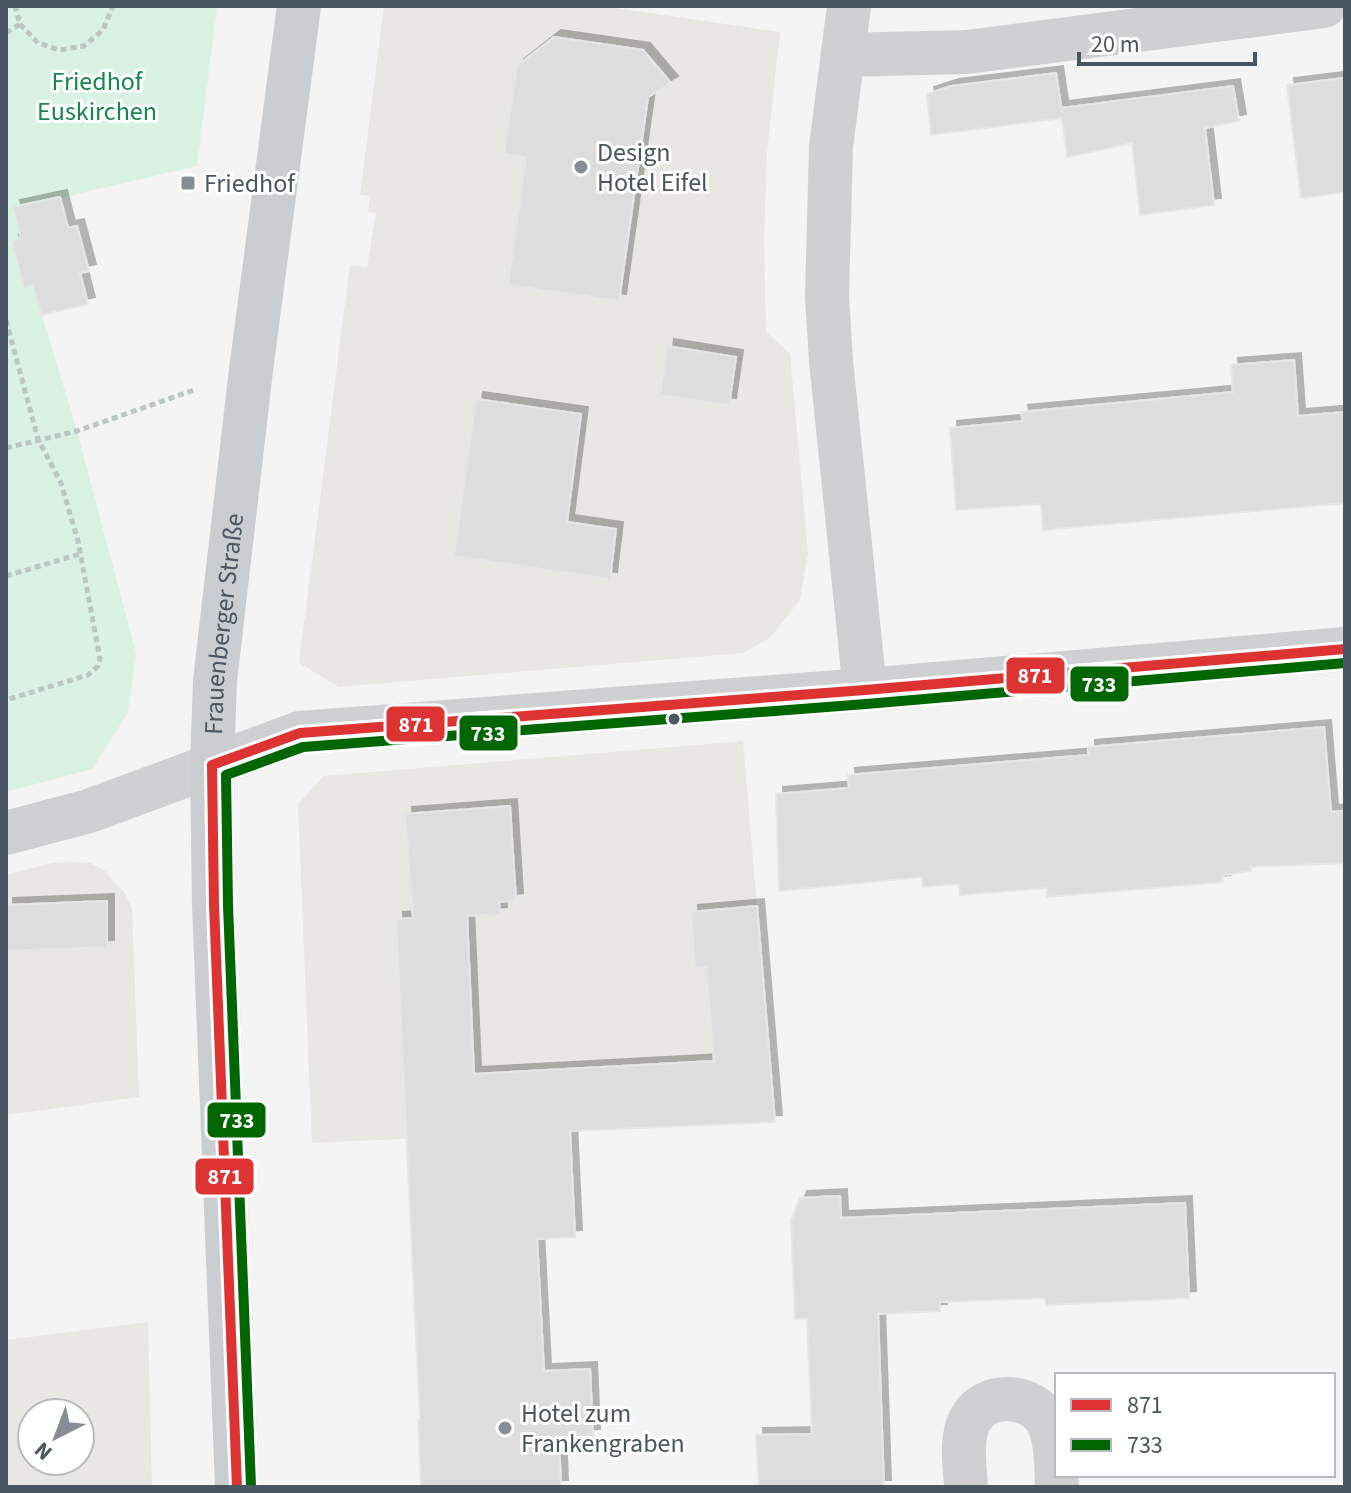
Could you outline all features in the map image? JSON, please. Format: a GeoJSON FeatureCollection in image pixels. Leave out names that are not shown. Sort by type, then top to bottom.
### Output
{"type":"FeatureCollection","features":[{"type":"Feature","properties":{"kind":"main road","name":"Frauenberger Straße"},"geometry":{"type":"LineString","coordinates":[[237,1487],[214,905],[212,765],[215,681],[251,370],[299,6]]}},
{"type":"Feature","properties":{"kind":"street"},"geometry":{"type":"LineString","coordinates":[[849,6],[831,147],[827,296],[865,690]]}},
{"type":"Feature","properties":{"kind":"street"},"geometry":{"type":"LineString","coordinates":[[843,55],[967,52],[1324,6]]}},
{"type":"Feature","properties":{"kind":"street"},"geometry":{"type":"LineString","coordinates":[[6,833],[89,811],[300,733],[865,690],[1345,649]]}},
{"type":"Feature","properties":{"kind":"street"},"geometry":{"type":"LineString","coordinates":[[966,1487],[964,1442],[970,1420],[982,1407],[1000,1399],[1020,1399],[1037,1408],[1049,1423],[1055,1451]]}},
{"type":"Feature","properties":{"kind":"path"},"geometry":{"type":"LineString","coordinates":[[15,6],[20,24],[38,43],[60,50],[84,46],[103,30],[113,6]]}},
{"type":"Feature","properties":{"kind":"path"},"geometry":{"type":"LineString","coordinates":[[6,33],[20,24]]}},
{"type":"Feature","properties":{"kind":"path"},"geometry":{"type":"LineString","coordinates":[[6,320],[38,439],[61,483],[80,554],[100,659],[98,666],[88,675],[6,700]]}},
{"type":"Feature","properties":{"kind":"path"},"geometry":{"type":"LineString","coordinates":[[6,448],[77,431],[251,370]]}},
{"type":"Feature","properties":{"kind":"path"},"geometry":{"type":"LineString","coordinates":[[6,576],[80,554]]}},
{"type":"Feature","properties":{"kind":"shaded area"},"geometry":{"type":"Polygon","coordinates":[[[384,6],[602,6],[780,32],[767,152],[764,238],[766,332],[790,354],[808,553],[800,600],[770,638],[743,653],[339,687],[299,663],[350,265],[367,267],[376,213],[368,212],[370,196],[360,195],[384,6]]]}},
{"type":"Feature","properties":{"kind":"shaded area"},"geometry":{"type":"Polygon","coordinates":[[[743,741],[775,1122],[312,1143],[298,804],[324,776],[743,741]]]}},
{"type":"Feature","properties":{"kind":"shaded area"},"geometry":{"type":"Polygon","coordinates":[[[52,863],[90,863],[104,870],[124,892],[132,908],[139,1097],[6,1115],[6,875],[52,863]]]}},
{"type":"Feature","properties":{"kind":"shaded area"},"geometry":{"type":"Polygon","coordinates":[[[148,1322],[152,1487],[6,1487],[6,1340],[148,1322]]]}},
{"type":"Feature","properties":{"kind":"green space","name":"Friedhof Euskirchen"},"geometry":{"type":"Polygon","coordinates":[[[6,6],[217,6],[197,166],[13,209],[21,238],[12,241],[24,287],[33,285],[77,431],[136,653],[128,713],[92,769],[6,792],[6,6]]]}},
{"type":"Feature","properties":{"kind":"building","name":"Design Hotel Eifel"},"geometry":{"type":"Polygon","coordinates":[[[554,37],[643,50],[671,83],[648,97],[619,301],[508,285],[526,157],[504,154],[517,66],[554,37]]]}},
{"type":"Feature","properties":{"kind":"building"},"geometry":{"type":"Polygon","coordinates":[[[1056,73],[1061,108],[1233,86],[1239,121],[1205,128],[1214,205],[1140,215],[1132,143],[1067,157],[1062,118],[931,135],[927,94],[952,86],[1056,73]]]}},
{"type":"Feature","properties":{"kind":"building"},"geometry":{"type":"Polygon","coordinates":[[[1345,78],[1345,192],[1301,198],[1287,85],[1345,78]]]}},
{"type":"Feature","properties":{"kind":"building"},"geometry":{"type":"Polygon","coordinates":[[[60,197],[68,228],[77,226],[89,271],[80,273],[88,304],[41,315],[33,285],[24,287],[12,241],[21,238],[13,207],[60,197]]]}},
{"type":"Feature","properties":{"kind":"building"},"geometry":{"type":"Polygon","coordinates":[[[667,346],[736,357],[729,405],[660,395],[667,346]]]}},
{"type":"Feature","properties":{"kind":"building"},"geometry":{"type":"Polygon","coordinates":[[[1294,360],[1298,416],[1345,412],[1345,503],[1043,530],[1041,504],[956,510],[950,428],[1023,421],[1021,412],[1233,392],[1231,365],[1294,360]]]}},
{"type":"Feature","properties":{"kind":"building"},"geometry":{"type":"Polygon","coordinates":[[[476,399],[581,414],[567,522],[616,529],[610,579],[454,556],[476,399]]]}},
{"type":"Feature","properties":{"kind":"building"},"geometry":{"type":"Polygon","coordinates":[[[1324,727],[1331,812],[1345,811],[1345,863],[1250,867],[1251,871],[1222,875],[1223,882],[1047,897],[1047,888],[960,895],[959,884],[923,887],[922,877],[779,891],[776,794],[849,788],[848,775],[1088,755],[1088,747],[1324,727]]]}},
{"type":"Feature","properties":{"kind":"building"},"geometry":{"type":"Polygon","coordinates":[[[510,806],[516,900],[499,902],[500,914],[467,916],[474,1074],[714,1061],[706,967],[695,968],[691,912],[757,906],[775,1122],[570,1131],[575,1237],[537,1239],[544,1371],[590,1369],[593,1436],[559,1438],[561,1487],[421,1487],[396,919],[413,918],[405,814],[510,806]]]}},
{"type":"Feature","properties":{"kind":"building"},"geometry":{"type":"Polygon","coordinates":[[[107,901],[107,947],[6,951],[6,905],[107,901]]]}},
{"type":"Feature","properties":{"kind":"building"},"geometry":{"type":"Polygon","coordinates":[[[840,1196],[841,1218],[1185,1203],[1189,1298],[1046,1305],[1045,1298],[940,1302],[940,1311],[878,1314],[884,1487],[759,1487],[756,1435],[812,1434],[807,1318],[795,1319],[791,1220],[800,1198],[840,1196]]]}},
{"type":"Feature","properties":{"kind":"transit line","name":"871"},"geometry":{"type":"LineString","coordinates":[[237,1487],[214,905],[212,765],[300,733],[865,690],[1345,649]]}},
{"type":"Feature","properties":{"kind":"transit line","name":"733"},"geometry":{"type":"LineString","coordinates":[[251,1486],[228,905],[226,775],[303,747],[1345,663]]}},
{"type":"Feature","properties":{"kind":"place","name":"Design Hotel Eifel"},"geometry":{"type":"Point","coordinates":[581,167]}},
{"type":"Feature","properties":{"kind":"place","name":"Friedhof"},"geometry":{"type":"Point","coordinates":[188,183]}},
{"type":"Feature","properties":{"kind":"place","name":"Hotel zum Frankengraben"},"geometry":{"type":"Point","coordinates":[505,1428]}}]}
